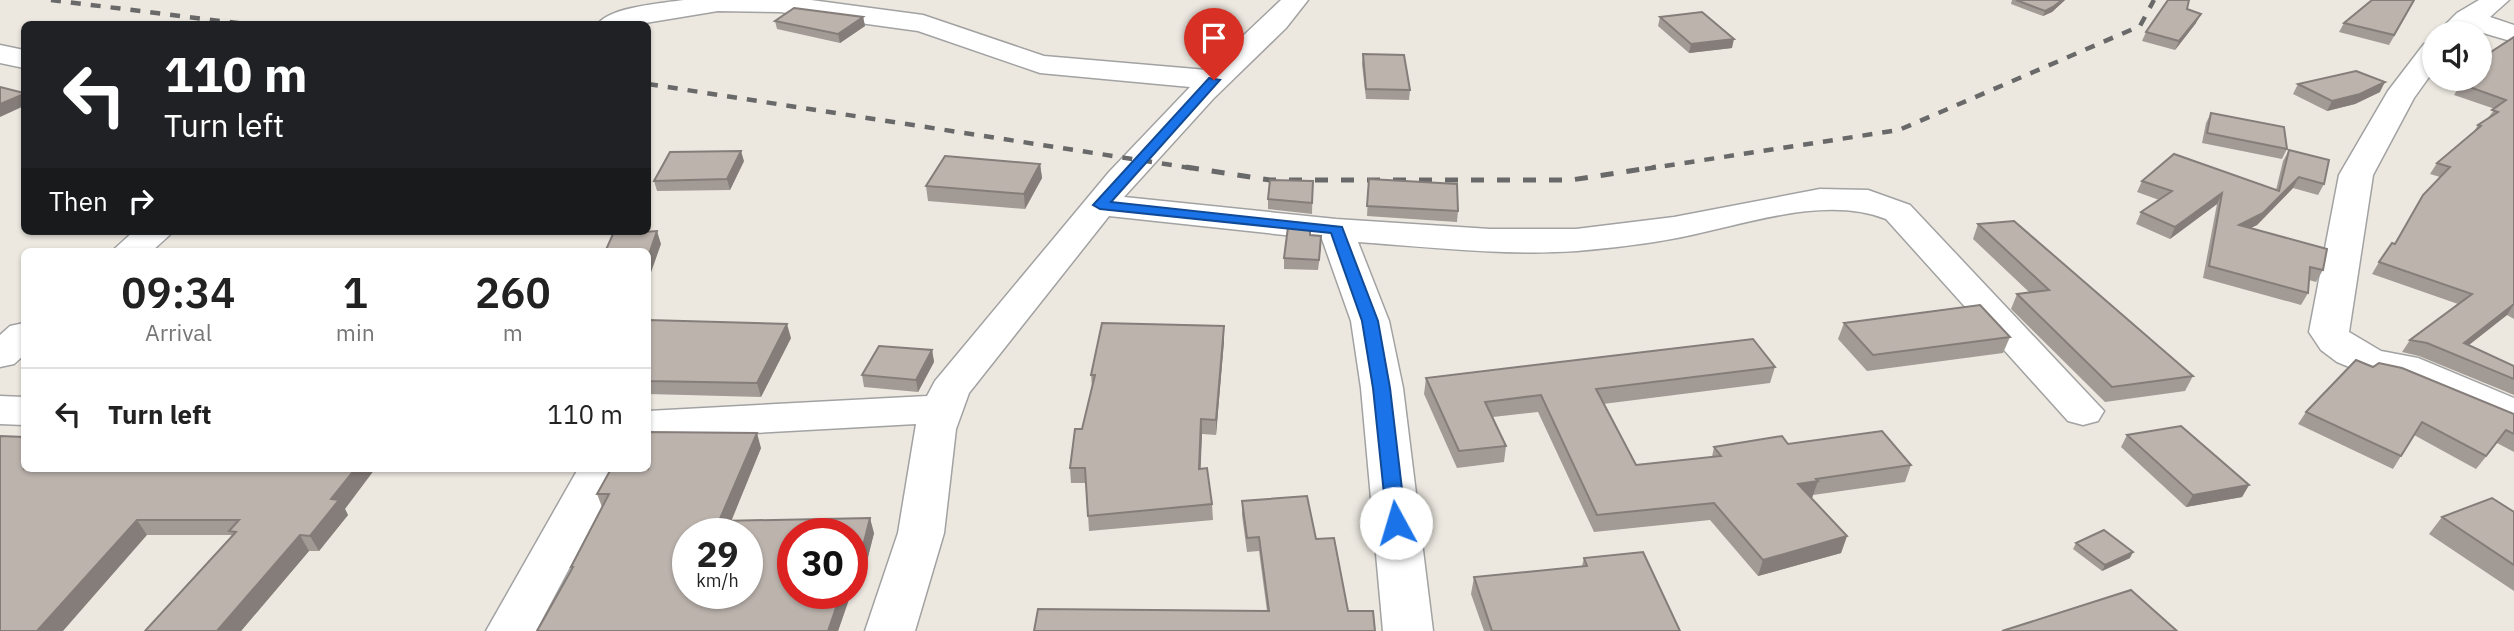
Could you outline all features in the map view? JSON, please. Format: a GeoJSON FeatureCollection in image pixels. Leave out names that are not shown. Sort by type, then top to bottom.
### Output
{"type":"FeatureCollection","features":[{"type":"Feature","properties":{"kind":"street"},"geometry":{"type":"LineString","coordinates":[[890,631],[921,533],[941,409],[971,361],[1100,205],[1214,80],[1277,25],[1295,0]]}},
{"type":"Feature","properties":{"kind":"street"},"geometry":{"type":"LineString","coordinates":[[2466,21],[2496,0]]}},
{"type":"Feature","properties":{"kind":"street"},"geometry":{"type":"LineString","coordinates":[[622,21],[644,14],[719,3],[780,4],[923,23],[1013,57],[1040,64],[1214,80]]}},
{"type":"Feature","properties":{"kind":"street"},"geometry":{"type":"LineString","coordinates":[[2492,31],[2514,34]]}},
{"type":"Feature","properties":{"kind":"street"},"geometry":{"type":"LineString","coordinates":[[0,54],[21,58]]}},
{"type":"Feature","properties":{"kind":"street"},"geometry":{"type":"LineString","coordinates":[[2422,67],[2399,97],[2356,175],[2329,332],[2335,341],[2351,353],[2373,362],[2404,367],[2514,414]]}},
{"type":"Feature","properties":{"kind":"street"},"geometry":{"type":"LineString","coordinates":[[1100,205],[1336,230],[1490,240],[1576,240],[1686,226],[1820,199],[1868,200],[1898,212],[2083,411]]}},
{"type":"Feature","properties":{"kind":"street"},"geometry":{"type":"LineString","coordinates":[[1336,230],[1370,321],[1382,388],[1408,631]]}},
{"type":"Feature","properties":{"kind":"street"},"geometry":{"type":"LineString","coordinates":[[134,248],[151,235]]}},
{"type":"Feature","properties":{"kind":"street"},"geometry":{"type":"LineString","coordinates":[[0,355],[21,338]]}},
{"type":"Feature","properties":{"kind":"street"},"geometry":{"type":"LineString","coordinates":[[651,425],[941,409]]}},
{"type":"Feature","properties":{"kind":"street"},"geometry":{"type":"LineString","coordinates":[[0,410],[21,411]]}},
{"type":"Feature","properties":{"kind":"street"},"geometry":{"type":"LineString","coordinates":[[511,631],[598,472]]}},
{"type":"Feature","properties":{"kind":"building"},"geometry":{"type":"Polygon","coordinates":[[[2016,0],[2062,0],[2045,11],[2016,0]]]}},
{"type":"Feature","properties":{"kind":"building"},"geometry":{"type":"Polygon","coordinates":[[[2168,0],[2189,0],[2187,9],[2201,14],[2179,41],[2146,32],[2168,0]]]}},
{"type":"Feature","properties":{"kind":"building"},"geometry":{"type":"Polygon","coordinates":[[[2372,0],[2414,0],[2394,35],[2344,23],[2372,0]]]}},
{"type":"Feature","properties":{"kind":"building"},"geometry":{"type":"Polygon","coordinates":[[[794,8],[863,17],[838,34],[775,21],[794,8]]]}},
{"type":"Feature","properties":{"kind":"building"},"geometry":{"type":"Polygon","coordinates":[[[1702,12],[1734,39],[1691,44],[1660,17],[1702,12]]]}},
{"type":"Feature","properties":{"kind":"building"},"geometry":{"type":"Polygon","coordinates":[[[2514,37],[2514,304],[2464,343],[2514,366],[2514,379],[2427,343],[2410,340],[2472,294],[2379,262],[2392,243],[2395,244],[2423,195],[2450,167],[2437,163],[2481,126],[2478,125],[2498,112],[2492,110],[2506,100],[2481,91],[2492,91],[2492,51],[2514,37]]]}},
{"type":"Feature","properties":{"kind":"building"},"geometry":{"type":"Polygon","coordinates":[[[1363,54],[1404,55],[1410,90],[1366,89],[1363,54]]]}},
{"type":"Feature","properties":{"kind":"building"},"geometry":{"type":"Polygon","coordinates":[[[2356,71],[2385,82],[2360,94],[2332,101],[2298,84],[2356,71]]]}},
{"type":"Feature","properties":{"kind":"building"},"geometry":{"type":"Polygon","coordinates":[[[0,87],[21,92],[21,95],[0,104],[0,87]]]}},
{"type":"Feature","properties":{"kind":"building"},"geometry":{"type":"Polygon","coordinates":[[[2211,113],[2284,127],[2287,149],[2207,133],[2211,113]]]}},
{"type":"Feature","properties":{"kind":"building"},"geometry":{"type":"Polygon","coordinates":[[[2289,150],[2329,160],[2324,184],[2299,177],[2263,213],[2239,225],[2327,249],[2323,270],[2310,267],[2308,293],[2209,266],[2222,193],[2175,227],[2141,212],[2172,191],[2142,181],[2174,154],[2279,191],[2289,150]]]}},
{"type":"Feature","properties":{"kind":"building"},"geometry":{"type":"Polygon","coordinates":[[[741,151],[727,179],[654,181],[670,152],[741,151]]]}},
{"type":"Feature","properties":{"kind":"building"},"geometry":{"type":"Polygon","coordinates":[[[945,156],[1040,164],[1024,194],[926,186],[945,156]]]}},
{"type":"Feature","properties":{"kind":"building"},"geometry":{"type":"Polygon","coordinates":[[[1369,179],[1457,184],[1458,211],[1367,206],[1369,179]]]}},
{"type":"Feature","properties":{"kind":"building"},"geometry":{"type":"Polygon","coordinates":[[[1270,180],[1313,181],[1312,203],[1268,199],[1270,180]]]}},
{"type":"Feature","properties":{"kind":"building"},"geometry":{"type":"Polygon","coordinates":[[[2014,221],[2193,376],[2112,387],[2017,294],[2049,290],[1978,224],[2014,221]]]}},
{"type":"Feature","properties":{"kind":"building"},"geometry":{"type":"Polygon","coordinates":[[[1288,227],[1310,230],[1310,235],[1321,236],[1319,260],[1284,258],[1288,227]]]}},
{"type":"Feature","properties":{"kind":"building"},"geometry":{"type":"Polygon","coordinates":[[[651,231],[657,231],[651,248],[607,248],[613,235],[651,235],[651,231]]]}},
{"type":"Feature","properties":{"kind":"building"},"geometry":{"type":"Polygon","coordinates":[[[1980,305],[2010,337],[1873,355],[1844,323],[1980,305]]]}},
{"type":"Feature","properties":{"kind":"building"},"geometry":{"type":"Polygon","coordinates":[[[651,320],[787,324],[757,383],[651,381],[651,320]]]}},
{"type":"Feature","properties":{"kind":"building"},"geometry":{"type":"Polygon","coordinates":[[[1102,323],[1224,326],[1216,420],[1201,419],[1199,469],[1207,468],[1212,504],[1088,516],[1085,468],[1070,468],[1075,429],[1082,429],[1095,375],[1091,375],[1102,323]]]}},
{"type":"Feature","properties":{"kind":"building"},"geometry":{"type":"Polygon","coordinates":[[[1753,339],[1775,367],[1596,389],[1636,465],[1721,456],[1714,447],[1782,436],[1788,444],[1882,431],[1911,465],[1798,484],[1847,536],[1763,560],[1714,503],[1597,515],[1541,395],[1485,402],[1506,446],[1459,451],[1426,378],[1753,339]]]}},
{"type":"Feature","properties":{"kind":"building"},"geometry":{"type":"Polygon","coordinates":[[[879,346],[932,350],[916,380],[862,375],[879,346]]]}},
{"type":"Feature","properties":{"kind":"building"},"geometry":{"type":"Polygon","coordinates":[[[2356,360],[2373,367],[2379,363],[2402,368],[2514,414],[2514,434],[2506,430],[2486,456],[2422,422],[2401,456],[2306,412],[2356,360]]]}},
{"type":"Feature","properties":{"kind":"building"},"geometry":{"type":"Polygon","coordinates":[[[2181,426],[2249,485],[2193,495],[2127,435],[2181,426]]]}},
{"type":"Feature","properties":{"kind":"building"},"geometry":{"type":"Polygon","coordinates":[[[651,432],[757,433],[720,518],[672,518],[672,609],[763,609],[763,520],[777,520],[777,609],[836,609],[828,631],[537,631],[609,494],[597,494],[609,472],[651,472],[651,432]]]}},
{"type":"Feature","properties":{"kind":"building"},"geometry":{"type":"Polygon","coordinates":[[[0,436],[21,437],[21,472],[353,472],[331,499],[339,500],[310,536],[300,535],[217,631],[145,631],[236,532],[229,531],[239,520],[137,520],[37,631],[0,631],[0,436]]]}},
{"type":"Feature","properties":{"kind":"building"},"geometry":{"type":"Polygon","coordinates":[[[1307,496],[1316,539],[1334,538],[1348,611],[1373,611],[1375,631],[1034,631],[1038,609],[1269,611],[1259,537],[1247,538],[1242,501],[1307,496]]]}},
{"type":"Feature","properties":{"kind":"building"},"geometry":{"type":"Polygon","coordinates":[[[2492,498],[2514,512],[2514,565],[2442,517],[2492,498]]]}},
{"type":"Feature","properties":{"kind":"building"},"geometry":{"type":"Polygon","coordinates":[[[2104,530],[2133,552],[2105,565],[2076,543],[2104,530]]]}},
{"type":"Feature","properties":{"kind":"building"},"geometry":{"type":"Polygon","coordinates":[[[1643,552],[1680,631],[1492,631],[1474,577],[1587,566],[1584,558],[1643,552]]]}},
{"type":"Feature","properties":{"kind":"building"},"geometry":{"type":"Polygon","coordinates":[[[2131,590],[2177,631],[2002,631],[2131,590]]]}},
{"type":"Feature","properties":{"kind":"railway"},"geometry":{"type":"LineString","coordinates":[[51,0],[221,21]]}},
{"type":"Feature","properties":{"kind":"railway"},"geometry":{"type":"LineString","coordinates":[[1645,169],[1899,130],[2140,26],[2154,0]]}},
{"type":"Feature","properties":{"kind":"railway"},"geometry":{"type":"LineString","coordinates":[[651,84],[1197,169]]}},
{"type":"Feature","properties":{"kind":"railway"},"geometry":{"type":"LineString","coordinates":[[1186,167],[1270,180],[1571,180],[1656,167]]}},
{"type":"Feature","properties":{"kind":"route"},"geometry":{"type":"LineString","coordinates":[[1214,80],[1100,205],[1336,230],[1370,321],[1382,388],[1396,523]]}}]}
